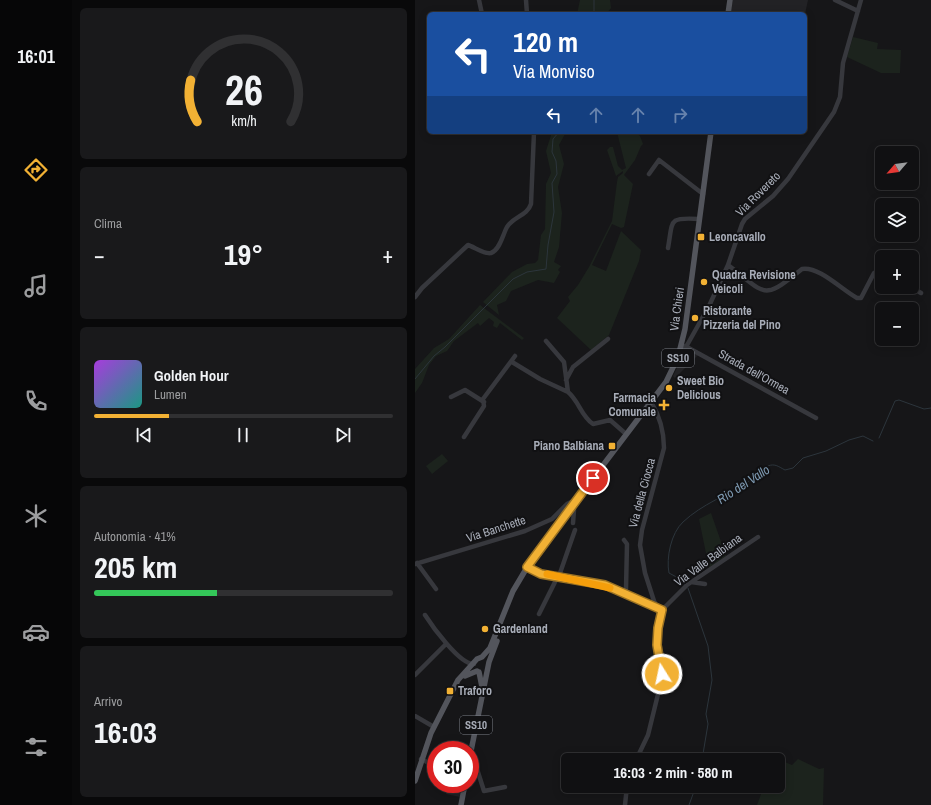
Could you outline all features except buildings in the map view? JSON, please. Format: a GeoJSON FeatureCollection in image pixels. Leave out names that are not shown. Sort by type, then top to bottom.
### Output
{"type":"FeatureCollection","features":[{"type":"Feature","properties":{"kind":"main road"},"geometry":{"type":"LineString","coordinates":[[726,12],[728,0]]}},
{"type":"Feature","properties":{"kind":"main road","name":"Via Chieri"},"geometry":{"type":"LineString","coordinates":[[482,657],[491,648],[513,591],[527,567],[574,502],[666,382],[684,346],[711,134]]}},
{"type":"Feature","properties":{"kind":"main road","name":"Via Chieri"},"geometry":{"type":"LineString","coordinates":[[489,662],[503,618]]}},
{"type":"Feature","properties":{"kind":"main road"},"geometry":{"type":"LineString","coordinates":[[415,781],[417,768],[434,727],[461,675],[482,657],[487,659],[489,662],[483,693]]}},
{"type":"Feature","properties":{"kind":"main road"},"geometry":{"type":"LineString","coordinates":[[475,662],[482,680],[483,693]]}},
{"type":"Feature","properties":{"kind":"main road"},"geometry":{"type":"LineString","coordinates":[[455,688],[464,676],[478,671],[485,672],[488,669]]}},
{"type":"Feature","properties":{"kind":"main road","name":"SS10"},"geometry":{"type":"LineString","coordinates":[[473,741],[483,693]]}},
{"type":"Feature","properties":{"kind":"main road"},"geometry":{"type":"LineString","coordinates":[[461,805],[463,793]]}},
{"type":"Feature","properties":{"kind":"street"},"geometry":{"type":"LineString","coordinates":[[479,0],[482,12]]}},
{"type":"Feature","properties":{"kind":"street"},"geometry":{"type":"LineString","coordinates":[[526,0],[527,12]]}},
{"type":"Feature","properties":{"kind":"street"},"geometry":{"type":"LineString","coordinates":[[835,0],[858,11]]}},
{"type":"Feature","properties":{"kind":"street","name":"Via Rovereto"},"geometry":{"type":"LineString","coordinates":[[684,346],[709,306],[728,265],[739,231],[745,219],[773,196],[788,179],[834,112],[840,97],[843,63],[861,0]]}},
{"type":"Feature","properties":{"kind":"street"},"geometry":{"type":"LineString","coordinates":[[415,297],[422,288],[468,244],[489,253],[493,253],[497,248],[507,226],[530,210],[533,134]]}},
{"type":"Feature","properties":{"kind":"street"},"geometry":{"type":"LineString","coordinates":[[649,174],[659,160],[703,194]]}},
{"type":"Feature","properties":{"kind":"street"},"geometry":{"type":"LineString","coordinates":[[668,248],[672,225],[676,220],[679,218],[699,219]]}},
{"type":"Feature","properties":{"kind":"street"},"geometry":{"type":"LineString","coordinates":[[728,265],[756,287],[767,291],[780,287],[802,269],[812,270],[857,298],[861,298],[864,295],[875,272]]}},
{"type":"Feature","properties":{"kind":"street"},"geometry":{"type":"LineString","coordinates":[[566,380],[573,367],[608,340]]}},
{"type":"Feature","properties":{"kind":"street"},"geometry":{"type":"LineString","coordinates":[[546,342],[564,362],[568,392]]}},
{"type":"Feature","properties":{"kind":"street","name":"Strada dell'Ormea"},"geometry":{"type":"LineString","coordinates":[[684,346],[816,418]]}},
{"type":"Feature","properties":{"kind":"street"},"geometry":{"type":"LineString","coordinates":[[464,437],[484,406],[483,399],[515,356]]}},
{"type":"Feature","properties":{"kind":"street"},"geometry":{"type":"LineString","coordinates":[[512,362],[540,380],[572,395],[586,419],[593,424],[610,420],[626,434]]}},
{"type":"Feature","properties":{"kind":"street"},"geometry":{"type":"LineString","coordinates":[[451,397],[465,390],[484,402]]}},
{"type":"Feature","properties":{"kind":"street","name":"Via della Ciocca"},"geometry":{"type":"LineString","coordinates":[[651,402],[657,413],[664,439],[664,448],[642,530],[640,545],[645,573],[654,600],[660,609]]}},
{"type":"Feature","properties":{"kind":"street"},"geometry":{"type":"LineString","coordinates":[[573,523],[574,502]]}},
{"type":"Feature","properties":{"kind":"street","name":"Via Banchette"},"geometry":{"type":"LineString","coordinates":[[436,589],[416,563],[525,531],[551,519],[567,504],[574,502]]}},
{"type":"Feature","properties":{"kind":"street"},"geometry":{"type":"LineString","coordinates":[[539,614],[558,576],[575,530]]}},
{"type":"Feature","properties":{"kind":"street","name":"Via Valle Balbiana"},"geometry":{"type":"LineString","coordinates":[[660,609],[691,582],[758,537]]}},
{"type":"Feature","properties":{"kind":"street"},"geometry":{"type":"LineString","coordinates":[[623,594],[626,589],[627,544],[624,540]]}},
{"type":"Feature","properties":{"kind":"street"},"geometry":{"type":"LineString","coordinates":[[527,567],[541,574],[605,585],[660,609],[657,645],[661,666],[661,682],[648,735],[639,753]]}},
{"type":"Feature","properties":{"kind":"street"},"geometry":{"type":"LineString","coordinates":[[691,582],[705,584]]}},
{"type":"Feature","properties":{"kind":"street"},"geometry":{"type":"LineString","coordinates":[[425,615],[446,644],[471,664],[475,662]]}},
{"type":"Feature","properties":{"kind":"street"},"geometry":{"type":"LineString","coordinates":[[415,675],[446,644]]}},
{"type":"Feature","properties":{"kind":"street"},"geometry":{"type":"LineString","coordinates":[[415,716],[434,727]]}},
{"type":"Feature","properties":{"kind":"street"},"geometry":{"type":"LineString","coordinates":[[421,759],[427,762]]}},
{"type":"Feature","properties":{"kind":"street"},"geometry":{"type":"LineString","coordinates":[[479,775],[484,791],[505,787]]}},
{"type":"Feature","properties":{"kind":"street"},"geometry":{"type":"LineString","coordinates":[[625,805],[626,793]]}},
{"type":"Feature","properties":{"kind":"shaded area"},"geometry":{"type":"Polygon","coordinates":[[[580,0],[610,0],[611,8],[608,12],[577,12],[580,0]]]}},
{"type":"Feature","properties":{"kind":"shaded area"},"geometry":{"type":"Polygon","coordinates":[[[733,0],[808,0],[805,12],[730,12],[733,0]]]}},
{"type":"Feature","properties":{"kind":"shaded area"},"geometry":{"type":"Polygon","coordinates":[[[853,37],[878,43],[877,49],[901,50],[900,73],[881,73],[847,57],[853,37]]]}},
{"type":"Feature","properties":{"kind":"shaded area"},"geometry":{"type":"Polygon","coordinates":[[[551,134],[565,134],[559,145],[564,164],[558,187],[562,213],[559,247],[554,262],[561,266],[558,270],[560,272],[554,283],[538,280],[511,291],[506,301],[497,305],[499,315],[483,302],[512,272],[527,264],[535,263],[538,260],[541,235],[545,229],[546,184],[551,173],[546,151],[551,134]]]}},
{"type":"Feature","properties":{"kind":"shaded area"},"geometry":{"type":"Polygon","coordinates":[[[618,134],[638,134],[640,136],[643,144],[635,160],[624,175],[633,184],[624,227],[621,228],[612,224],[592,265],[606,271],[621,231],[641,250],[639,261],[609,335],[591,350],[557,318],[570,301],[568,297],[578,285],[589,267],[612,221],[618,177],[623,173],[623,171],[616,176],[607,150],[610,147],[613,147],[618,166],[622,170],[626,168],[618,134]]]}},
{"type":"Feature","properties":{"kind":"shaded area"},"geometry":{"type":"Polygon","coordinates":[[[480,305],[524,338],[522,340],[500,323],[497,328],[493,326],[494,322],[489,318],[480,326],[478,323],[454,341],[447,351],[436,356],[429,365],[422,383],[415,393],[415,369],[434,348],[449,339],[480,305]]]}},
{"type":"Feature","properties":{"kind":"shaded area"},"geometry":{"type":"Polygon","coordinates":[[[686,349],[698,355],[675,378],[673,376],[686,349]]]}},
{"type":"Feature","properties":{"kind":"shaded area"},"geometry":{"type":"Polygon","coordinates":[[[442,454],[448,461],[432,474],[426,466],[442,454]]]}},
{"type":"Feature","properties":{"kind":"shaded area"},"geometry":{"type":"Polygon","coordinates":[[[711,513],[726,556],[709,568],[699,519],[711,513]]]}},
{"type":"Feature","properties":{"kind":"shaded area"},"geometry":{"type":"Polygon","coordinates":[[[798,759],[819,769],[824,768],[823,805],[757,805],[761,793],[785,793],[785,762],[792,765],[798,759]]]}},
{"type":"Feature","properties":{"kind":"shaded area"},"geometry":{"type":"Polygon","coordinates":[[[446,793],[461,793],[460,797],[446,793]]]}},
{"type":"Feature","properties":{"kind":"waterway"},"geometry":{"type":"LineString","coordinates":[[594,0],[594,12]]}},
{"type":"Feature","properties":{"kind":"waterway"},"geometry":{"type":"LineString","coordinates":[[415,379],[434,356],[445,347],[513,279],[527,272],[546,269],[548,245],[554,212],[552,183],[557,174],[556,161],[552,152],[553,139],[557,134]]}},
{"type":"Feature","properties":{"kind":"waterway","name":"Rio del Vallo"},"geometry":{"type":"LineString","coordinates":[[879,438],[895,401],[899,400],[924,409],[931,408]]}},
{"type":"Feature","properties":{"kind":"waterway","name":"Rio del Vallo"},"geometry":{"type":"LineString","coordinates":[[685,585],[682,580],[669,573],[668,560],[670,546],[675,532],[690,516],[749,481],[770,465],[775,465],[785,470],[793,468],[803,458],[826,451],[849,440],[863,436],[873,441]]}},
{"type":"Feature","properties":{"kind":"waterway","name":"Rio del Vallo"},"geometry":{"type":"LineString","coordinates":[[688,588],[708,646],[712,680],[706,714],[708,724],[703,753]]}},
{"type":"Feature","properties":{"kind":"waterway","name":"Rio del Vallo"},"geometry":{"type":"LineString","coordinates":[[689,805],[693,793]]}},
{"type":"Feature","properties":{"kind":"slow traffic"},"geometry":{"type":"LineString","coordinates":[[547,574],[605,585],[610,588]]}},
{"type":"Feature","properties":{"kind":"place","name":"Leoncavallo"},"geometry":{"type":"Point","coordinates":[701,237]}},
{"type":"Feature","properties":{"kind":"place","name":"Quadra Revisione Veicoli"},"geometry":{"type":"Point","coordinates":[704,282]}},
{"type":"Feature","properties":{"kind":"place","name":"Ristorante Pizzeria del Pino"},"geometry":{"type":"Point","coordinates":[695,318]}},
{"type":"Feature","properties":{"kind":"place","name":"Sweet Bio Delicious"},"geometry":{"type":"Point","coordinates":[669,388]}},
{"type":"Feature","properties":{"kind":"place","name":"Farmacia Comunale"},"geometry":{"type":"Point","coordinates":[664,405]}},
{"type":"Feature","properties":{"kind":"place","name":"Piano Balbiana"},"geometry":{"type":"Point","coordinates":[612,446]}},
{"type":"Feature","properties":{"kind":"place","name":"Gardenland"},"geometry":{"type":"Point","coordinates":[485,629]}},
{"type":"Feature","properties":{"kind":"place","name":"Traforo"},"geometry":{"type":"Point","coordinates":[450,691]}},
{"type":"Feature","properties":{"kind":"route"},"geometry":{"type":"LineString","coordinates":[[593,478],[536,552],[527,567],[541,574],[605,585],[626,596],[662,610],[658,628],[657,645],[662,674]]}}]}
